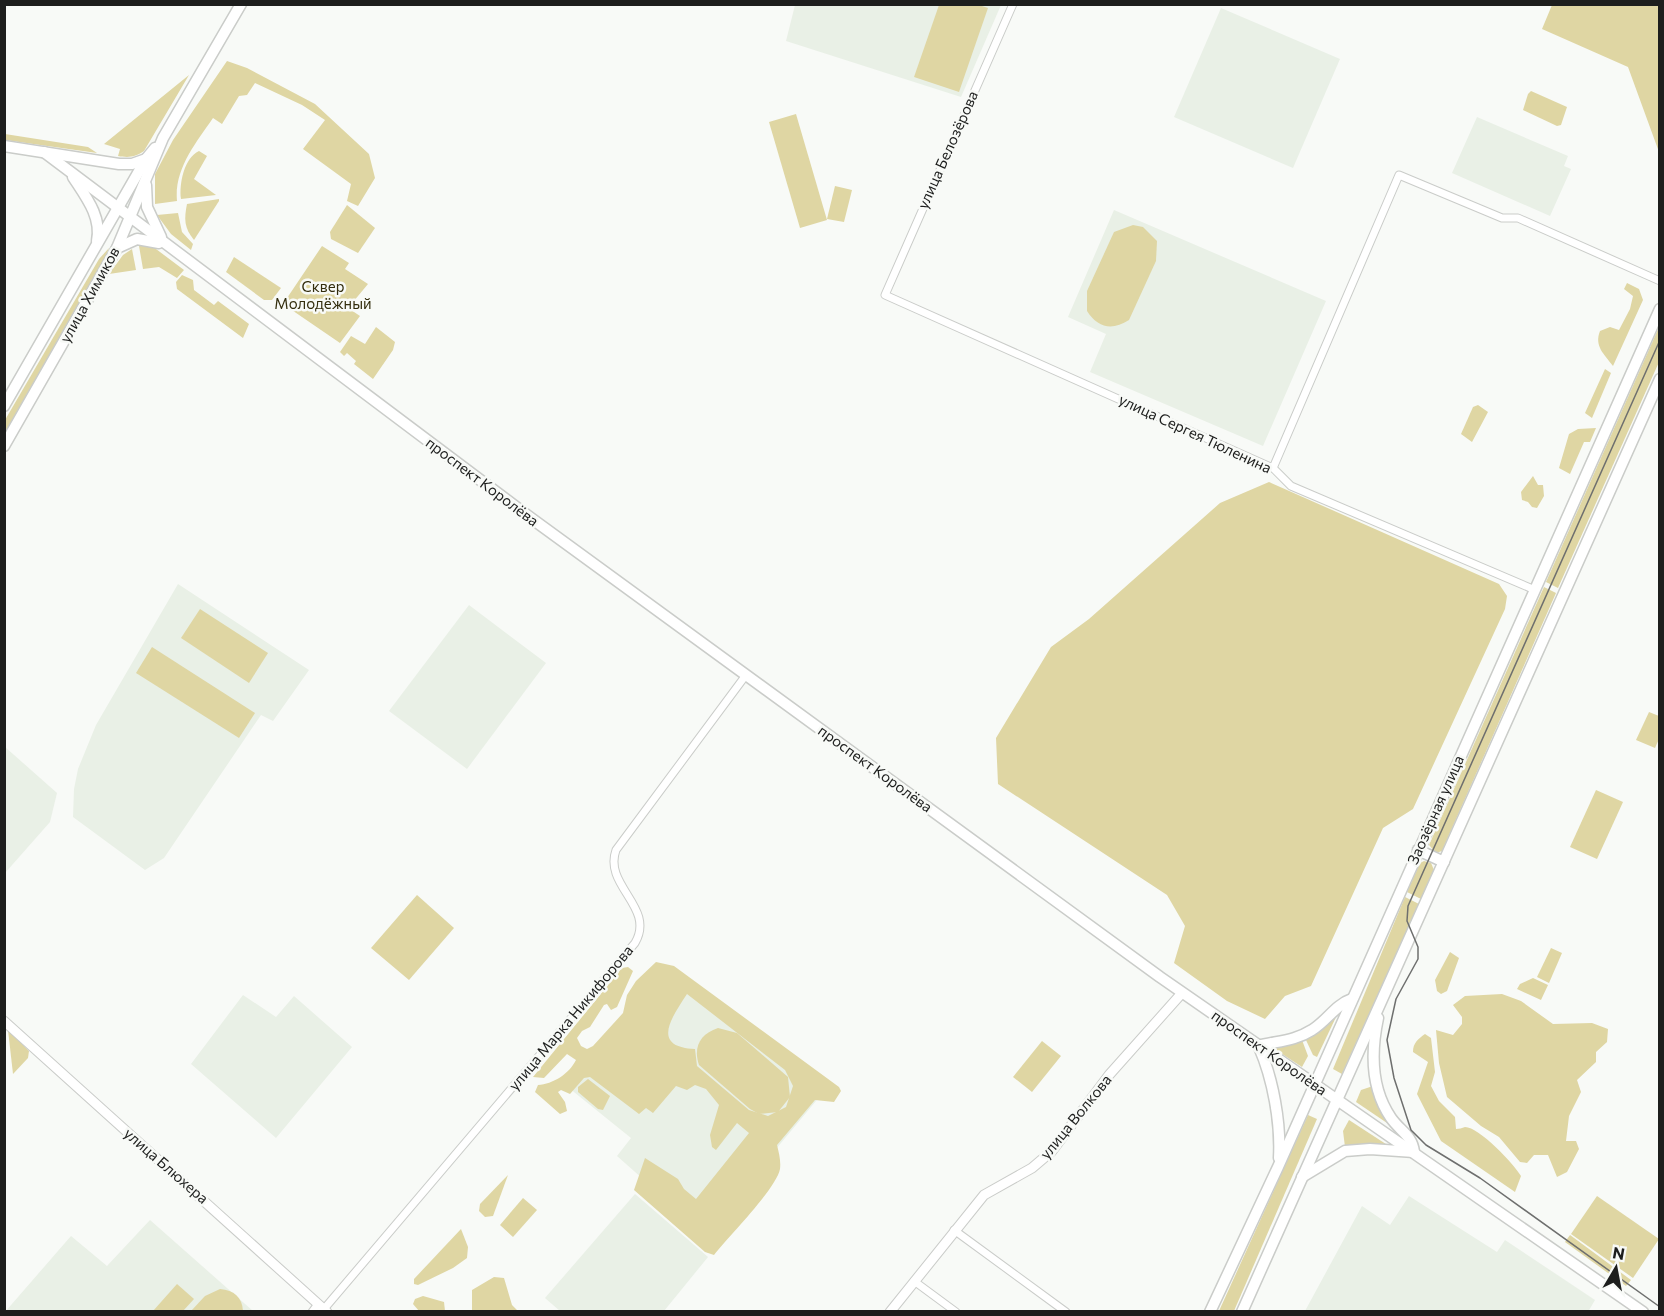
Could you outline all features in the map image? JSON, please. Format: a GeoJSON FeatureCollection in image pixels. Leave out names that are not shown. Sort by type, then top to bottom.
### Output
{"type":"FeatureCollection","features":[{"type":"Feature","properties":{"kind":"main road","name":"улица Химиков"},"geometry":{"type":"LineString","coordinates":[[4,446],[117,248],[163,138],[241,4]]}},
{"type":"Feature","properties":{"kind":"main road","name":"улица Химиков"},"geometry":{"type":"LineString","coordinates":[[4,406],[146,159],[163,138]]}},
{"type":"Feature","properties":{"kind":"main road"},"geometry":{"type":"LineString","coordinates":[[4,146],[119,164],[132,164],[146,159]]}},
{"type":"Feature","properties":{"kind":"main road","name":"проспект Королёва"},"geometry":{"type":"LineString","coordinates":[[44,152],[746,675],[1182,993],[1643,1311]]}},
{"type":"Feature","properties":{"kind":"main road"},"geometry":{"type":"LineString","coordinates":[[70,171],[95,214],[99,232],[95,248]]}},
{"type":"Feature","properties":{"kind":"main road"},"geometry":{"type":"LineString","coordinates":[[148,175],[147,207],[154,226],[168,246]]}},
{"type":"Feature","properties":{"kind":"main road"},"geometry":{"type":"LineString","coordinates":[[117,248],[137,239],[168,246]]}},
{"type":"Feature","properties":{"kind":"main road","name":"Заозёрная улица"},"geometry":{"type":"LineString","coordinates":[[1210,1311],[1278,1167],[1659,309]]}},
{"type":"Feature","properties":{"kind":"main road","name":"Заозёрная улица"},"geometry":{"type":"LineString","coordinates":[[1242,1311],[1659,379]]}},
{"type":"Feature","properties":{"kind":"main road"},"geometry":{"type":"LineString","coordinates":[[1418,850],[1444,862]]}},
{"type":"Feature","properties":{"kind":"main road"},"geometry":{"type":"LineString","coordinates":[[1278,1167],[1279,1139],[1274,1104],[1265,1061],[1258,1046],[1290,1040],[1302,1035],[1323,1022],[1341,1003],[1352,999]]}},
{"type":"Feature","properties":{"kind":"main road"},"geometry":{"type":"LineString","coordinates":[[1301,1178],[1345,1151],[1370,1149],[1414,1152],[1412,1140],[1391,1118],[1377,1083],[1374,1037],[1380,1003]]}},
{"type":"Feature","properties":{"kind":"street","name":"улица Белозёрова"},"geometry":{"type":"LineString","coordinates":[[885,295],[1013,4]]}},
{"type":"Feature","properties":{"kind":"street"},"geometry":{"type":"LineString","coordinates":[[1273,468],[1399,175],[1502,218],[1509,216],[1518,218],[1659,282]]}},
{"type":"Feature","properties":{"kind":"street","name":"улица Сергея Тюленина"},"geometry":{"type":"LineString","coordinates":[[885,295],[1273,468],[1291,486],[1535,590]]}},
{"type":"Feature","properties":{"kind":"street","name":"улица Марка Никифорова"},"geometry":{"type":"LineString","coordinates":[[320,1309],[635,943],[640,932],[639,915],[635,905],[617,881],[613,860],[616,850],[746,675]]}},
{"type":"Feature","properties":{"kind":"street","name":"улица Волкова"},"geometry":{"type":"LineString","coordinates":[[890,1311],[984,1195],[1032,1168],[1052,1150],[1109,1075],[1182,993]]}},
{"type":"Feature","properties":{"kind":"street","name":"улица Блюхера"},"geometry":{"type":"LineString","coordinates":[[4,1022],[320,1309]]}},
{"type":"Feature","properties":{"kind":"street"},"geometry":{"type":"LineString","coordinates":[[954,1230],[1066,1311]]}},
{"type":"Feature","properties":{"kind":"street"},"geometry":{"type":"LineString","coordinates":[[914,1281],[956,1311]]}},
{"type":"Feature","properties":{"kind":"shaded area"},"geometry":{"type":"Polygon","coordinates":[[[795,5],[1001,5],[961,97],[786,41],[795,5]]]}},
{"type":"Feature","properties":{"kind":"shaded area"},"geometry":{"type":"Polygon","coordinates":[[[1221,8],[1340,59],[1293,168],[1174,117],[1221,8]]]}},
{"type":"Feature","properties":{"kind":"shaded area"},"geometry":{"type":"Polygon","coordinates":[[[1477,117],[1568,156],[1564,166],[1571,169],[1550,216],[1452,173],[1477,117]]]}},
{"type":"Feature","properties":{"kind":"shaded area"},"geometry":{"type":"Polygon","coordinates":[[[1114,210],[1326,301],[1263,446],[1090,372],[1106,334],[1068,317],[1114,210]]]}},
{"type":"Feature","properties":{"kind":"shaded area"},"geometry":{"type":"Polygon","coordinates":[[[178,584],[309,670],[273,721],[261,715],[164,858],[145,870],[73,817],[74,789],[78,769],[96,725],[178,584]]]}},
{"type":"Feature","properties":{"kind":"shaded area"},"geometry":{"type":"Polygon","coordinates":[[[469,605],[546,663],[467,769],[389,711],[469,605]]]}},
{"type":"Feature","properties":{"kind":"shaded area"},"geometry":{"type":"Polygon","coordinates":[[[5,747],[57,793],[50,822],[5,873],[5,747]]]}},
{"type":"Feature","properties":{"kind":"shaded area"},"geometry":{"type":"Polygon","coordinates":[[[671,968],[826,1089],[705,1234],[617,1156],[631,1138],[564,1084],[671,968]]]}},
{"type":"Feature","properties":{"kind":"shaded area"},"geometry":{"type":"Polygon","coordinates":[[[243,995],[276,1017],[294,996],[352,1047],[276,1138],[191,1064],[243,995]]]}},
{"type":"Feature","properties":{"kind":"shaded area"},"geometry":{"type":"Polygon","coordinates":[[[635,1194],[708,1257],[664,1311],[560,1311],[545,1298],[635,1194]]]}},
{"type":"Feature","properties":{"kind":"shaded area"},"geometry":{"type":"Polygon","coordinates":[[[1409,1196],[1497,1252],[1505,1240],[1595,1300],[1588,1312],[1305,1311],[1362,1206],[1390,1225],[1409,1196]]]}},
{"type":"Feature","properties":{"kind":"shaded area"},"geometry":{"type":"Polygon","coordinates":[[[150,1220],[253,1311],[5,1312],[71,1236],[107,1266],[150,1220]]]}},
{"type":"Feature","properties":{"kind":"green space"},"geometry":{"type":"Polygon","coordinates":[[[939,5],[979,5],[988,8],[959,92],[914,77],[939,5]]]}},
{"type":"Feature","properties":{"kind":"green space"},"geometry":{"type":"Polygon","coordinates":[[[1552,5],[1659,5],[1659,152],[1628,67],[1542,29],[1552,5]]]}},
{"type":"Feature","properties":{"kind":"green space"},"geometry":{"type":"Polygon","coordinates":[[[227,61],[247,68],[315,104],[369,154],[375,178],[358,206],[347,201],[351,184],[303,149],[325,120],[302,105],[255,83],[247,95],[239,96],[222,124],[213,118],[200,137],[179,178],[177,201],[155,204],[155,174],[173,140],[227,61]]]}},
{"type":"Feature","properties":{"kind":"green space"},"geometry":{"type":"Polygon","coordinates":[[[189,75],[144,151],[138,155],[118,156],[120,149],[104,144],[189,75]]]}},
{"type":"Feature","properties":{"kind":"green space"},"geometry":{"type":"Polygon","coordinates":[[[1531,91],[1567,107],[1561,125],[1557,126],[1523,110],[1531,91]]]}},
{"type":"Feature","properties":{"kind":"green space"},"geometry":{"type":"Polygon","coordinates":[[[796,114],[827,220],[800,228],[769,122],[796,114]]]}},
{"type":"Feature","properties":{"kind":"green space"},"geometry":{"type":"Polygon","coordinates":[[[5,134],[88,147],[97,153],[5,140],[5,134]]]}},
{"type":"Feature","properties":{"kind":"green space"},"geometry":{"type":"Polygon","coordinates":[[[199,151],[207,156],[194,179],[216,195],[181,199],[181,186],[186,165],[199,151]]]}},
{"type":"Feature","properties":{"kind":"green space"},"geometry":{"type":"Polygon","coordinates":[[[835,186],[852,190],[844,222],[827,219],[835,186]]]}},
{"type":"Feature","properties":{"kind":"green space"},"geometry":{"type":"Polygon","coordinates":[[[219,199],[194,240],[186,223],[187,204],[219,199]]]}},
{"type":"Feature","properties":{"kind":"green space"},"geometry":{"type":"Polygon","coordinates":[[[347,205],[375,228],[358,253],[331,239],[330,232],[347,205]]]}},
{"type":"Feature","properties":{"kind":"green space"},"geometry":{"type":"Polygon","coordinates":[[[178,213],[182,232],[193,244],[191,250],[171,234],[157,215],[178,213]]]}},
{"type":"Feature","properties":{"kind":"green space"},"geometry":{"type":"Polygon","coordinates":[[[1133,225],[1143,227],[1157,241],[1156,261],[1129,320],[1117,326],[1106,326],[1096,321],[1087,311],[1087,291],[1114,232],[1133,225]]]}},
{"type":"Feature","properties":{"kind":"green space"},"geometry":{"type":"Polygon","coordinates":[[[139,246],[152,246],[184,270],[177,278],[159,267],[143,269],[139,246]]]}},
{"type":"Feature","properties":{"kind":"green space","name":"Сквер Молодёжный"},"geometry":{"type":"Polygon","coordinates":[[[322,246],[349,263],[345,269],[368,284],[348,308],[360,316],[340,343],[283,304],[322,246]]]}},
{"type":"Feature","properties":{"kind":"green space"},"geometry":{"type":"Polygon","coordinates":[[[109,248],[104,261],[5,434],[5,420],[99,259],[109,248]]]}},
{"type":"Feature","properties":{"kind":"green space"},"geometry":{"type":"Polygon","coordinates":[[[132,249],[136,270],[109,274],[123,255],[132,249]]]}},
{"type":"Feature","properties":{"kind":"green space"},"geometry":{"type":"Polygon","coordinates":[[[234,257],[281,288],[272,300],[264,300],[226,272],[234,257]]]}},
{"type":"Feature","properties":{"kind":"green space"},"geometry":{"type":"Polygon","coordinates":[[[182,275],[193,280],[194,290],[214,305],[218,301],[249,324],[243,338],[177,289],[176,282],[182,275]]]}},
{"type":"Feature","properties":{"kind":"green space"},"geometry":{"type":"Polygon","coordinates":[[[1627,283],[1639,289],[1643,300],[1613,366],[1599,346],[1598,336],[1600,331],[1610,327],[1619,330],[1630,309],[1633,296],[1624,289],[1627,283]]]}},
{"type":"Feature","properties":{"kind":"green space"},"geometry":{"type":"Polygon","coordinates":[[[376,327],[395,342],[393,350],[373,379],[354,364],[356,361],[347,353],[344,356],[340,352],[351,336],[365,344],[376,327]]]}},
{"type":"Feature","properties":{"kind":"green space"},"geometry":{"type":"Polygon","coordinates":[[[1659,327],[1659,362],[1558,588],[1546,582],[1659,327]]]}},
{"type":"Feature","properties":{"kind":"green space"},"geometry":{"type":"Polygon","coordinates":[[[1605,369],[1611,373],[1592,418],[1585,413],[1605,369]]]}},
{"type":"Feature","properties":{"kind":"green space"},"geometry":{"type":"Polygon","coordinates":[[[1478,405],[1488,412],[1472,442],[1461,434],[1473,407],[1478,405]]]}},
{"type":"Feature","properties":{"kind":"green space"},"geometry":{"type":"Polygon","coordinates":[[[1596,428],[1590,442],[1584,442],[1570,474],[1559,468],[1569,434],[1578,429],[1596,428]]]}},
{"type":"Feature","properties":{"kind":"green space"},"geometry":{"type":"Polygon","coordinates":[[[1533,476],[1538,485],[1543,485],[1544,496],[1537,508],[1522,500],[1521,492],[1533,476]]]}},
{"type":"Feature","properties":{"kind":"green space"},"geometry":{"type":"Polygon","coordinates":[[[1269,482],[1499,584],[1507,596],[1505,609],[1413,809],[1383,828],[1311,986],[1285,996],[1265,1019],[1227,1001],[1174,963],[1185,926],[1167,895],[998,784],[996,738],[1051,647],[1089,619],[1220,503],[1269,482]]]}},
{"type":"Feature","properties":{"kind":"green space"},"geometry":{"type":"Polygon","coordinates":[[[1544,587],[1556,593],[1442,851],[1436,853],[1429,845],[1544,587]]]}},
{"type":"Feature","properties":{"kind":"green space"},"geometry":{"type":"Polygon","coordinates":[[[200,609],[268,653],[249,683],[181,638],[200,609]]]}},
{"type":"Feature","properties":{"kind":"green space"},"geometry":{"type":"Polygon","coordinates":[[[152,647],[255,713],[239,738],[136,673],[152,647]]]}},
{"type":"Feature","properties":{"kind":"green space"},"geometry":{"type":"Polygon","coordinates":[[[1649,712],[1659,716],[1659,739],[1655,748],[1636,740],[1649,712]]]}},
{"type":"Feature","properties":{"kind":"green space"},"geometry":{"type":"Polygon","coordinates":[[[1596,790],[1623,802],[1597,859],[1570,847],[1596,790]]]}},
{"type":"Feature","properties":{"kind":"green space"},"geometry":{"type":"Polygon","coordinates":[[[1424,861],[1431,863],[1434,870],[1421,899],[1407,892],[1420,863],[1424,861]]]}},
{"type":"Feature","properties":{"kind":"green space"},"geometry":{"type":"Polygon","coordinates":[[[417,895],[454,928],[409,980],[371,948],[417,895]]]}},
{"type":"Feature","properties":{"kind":"green space"},"geometry":{"type":"Polygon","coordinates":[[[1405,897],[1419,904],[1342,1074],[1333,1069],[1405,897]]]}},
{"type":"Feature","properties":{"kind":"green space"},"geometry":{"type":"Polygon","coordinates":[[[1551,948],[1562,953],[1549,983],[1537,977],[1551,948]]]}},
{"type":"Feature","properties":{"kind":"green space"},"geometry":{"type":"Polygon","coordinates":[[[1450,952],[1459,958],[1447,991],[1441,994],[1437,991],[1435,980],[1450,952]]]}},
{"type":"Feature","properties":{"kind":"green space"},"geometry":{"type":"Polygon","coordinates":[[[656,962],[674,966],[839,1087],[841,1091],[834,1102],[815,1100],[777,1145],[780,1169],[777,1178],[714,1255],[705,1252],[634,1190],[645,1158],[678,1179],[684,1189],[696,1199],[749,1133],[737,1123],[716,1150],[712,1147],[710,1135],[719,1105],[706,1089],[695,1085],[687,1090],[676,1086],[653,1113],[646,1108],[639,1114],[590,1077],[584,1078],[570,1094],[561,1090],[558,1092],[565,1102],[567,1111],[560,1114],[535,1092],[538,1085],[549,1083],[560,1077],[573,1065],[576,1060],[567,1054],[544,1078],[533,1077],[622,968],[628,967],[633,971],[617,1007],[611,1010],[607,1004],[604,1005],[590,1027],[582,1031],[577,1038],[581,1046],[587,1049],[593,1046],[623,1013],[627,995],[636,981],[656,962]],[[687,994],[671,1021],[668,1029],[673,1043],[695,1049],[697,1066],[749,1110],[768,1116],[786,1107],[793,1086],[785,1070],[687,994]]]}},
{"type":"Feature","properties":{"kind":"green space"},"geometry":{"type":"Polygon","coordinates":[[[1533,978],[1548,985],[1541,1000],[1517,989],[1520,984],[1533,978]]]}},
{"type":"Feature","properties":{"kind":"green space"},"geometry":{"type":"Polygon","coordinates":[[[1502,994],[1521,1001],[1553,1024],[1592,1023],[1608,1029],[1607,1042],[1596,1052],[1596,1062],[1577,1080],[1581,1092],[1569,1116],[1566,1141],[1576,1141],[1579,1149],[1567,1172],[1557,1177],[1548,1155],[1534,1155],[1527,1163],[1520,1162],[1499,1137],[1481,1126],[1447,1097],[1439,1063],[1436,1030],[1453,1035],[1462,1024],[1462,1017],[1453,1005],[1465,996],[1502,994]]]}},
{"type":"Feature","properties":{"kind":"green space"},"geometry":{"type":"Polygon","coordinates":[[[1337,1015],[1317,1057],[1313,1055],[1305,1038],[1337,1015]]]}},
{"type":"Feature","properties":{"kind":"green space"},"geometry":{"type":"Polygon","coordinates":[[[718,1028],[737,1033],[788,1077],[790,1097],[778,1112],[759,1114],[750,1109],[699,1065],[697,1052],[702,1038],[718,1028]]]}},
{"type":"Feature","properties":{"kind":"green space"},"geometry":{"type":"Polygon","coordinates":[[[8,1030],[29,1051],[28,1058],[13,1074],[8,1030]]]}},
{"type":"Feature","properties":{"kind":"green space"},"geometry":{"type":"Polygon","coordinates":[[[1425,1034],[1431,1038],[1435,1072],[1431,1086],[1439,1101],[1455,1117],[1456,1129],[1465,1127],[1479,1133],[1511,1163],[1521,1176],[1515,1192],[1441,1141],[1417,1094],[1428,1062],[1413,1052],[1413,1049],[1416,1042],[1425,1034]]]}},
{"type":"Feature","properties":{"kind":"green space"},"geometry":{"type":"Polygon","coordinates":[[[1302,1040],[1308,1056],[1302,1067],[1273,1048],[1302,1040]]]}},
{"type":"Feature","properties":{"kind":"green space"},"geometry":{"type":"Polygon","coordinates":[[[1042,1041],[1061,1056],[1032,1092],[1013,1077],[1042,1041]]]}},
{"type":"Feature","properties":{"kind":"green space"},"geometry":{"type":"Polygon","coordinates":[[[588,1079],[610,1096],[603,1110],[598,1109],[578,1092],[578,1087],[588,1079]]]}},
{"type":"Feature","properties":{"kind":"green space"},"geometry":{"type":"Polygon","coordinates":[[[1373,1086],[1390,1125],[1356,1102],[1361,1090],[1373,1086]]]}},
{"type":"Feature","properties":{"kind":"green space"},"geometry":{"type":"Polygon","coordinates":[[[1308,1115],[1317,1119],[1234,1311],[1219,1311],[1308,1115]]]}},
{"type":"Feature","properties":{"kind":"green space"},"geometry":{"type":"Polygon","coordinates":[[[1349,1120],[1392,1148],[1345,1147],[1343,1131],[1349,1120]]]}},
{"type":"Feature","properties":{"kind":"green space"},"geometry":{"type":"Polygon","coordinates":[[[508,1175],[493,1216],[485,1217],[479,1211],[480,1204],[508,1175]]]}},
{"type":"Feature","properties":{"kind":"green space"},"geometry":{"type":"Polygon","coordinates":[[[1597,1196],[1659,1239],[1633,1278],[1571,1234],[1597,1196]]]}},
{"type":"Feature","properties":{"kind":"green space"},"geometry":{"type":"Polygon","coordinates":[[[523,1198],[537,1210],[513,1237],[500,1225],[523,1198]]]}},
{"type":"Feature","properties":{"kind":"green space"},"geometry":{"type":"Polygon","coordinates":[[[461,1229],[468,1247],[467,1258],[453,1268],[418,1285],[414,1284],[414,1279],[461,1229]]]}},
{"type":"Feature","properties":{"kind":"green space"},"geometry":{"type":"Polygon","coordinates":[[[1570,1235],[1631,1280],[1626,1286],[1565,1242],[1570,1235]]]}},
{"type":"Feature","properties":{"kind":"green space"},"geometry":{"type":"Polygon","coordinates":[[[494,1277],[504,1278],[512,1305],[518,1311],[472,1311],[472,1290],[494,1277]]]}},
{"type":"Feature","properties":{"kind":"green space"},"geometry":{"type":"Polygon","coordinates":[[[177,1284],[194,1299],[183,1311],[153,1311],[177,1284]]]}},
{"type":"Feature","properties":{"kind":"green space"},"geometry":{"type":"Polygon","coordinates":[[[220,1289],[236,1295],[243,1311],[191,1311],[205,1296],[220,1289]]]}},
{"type":"Feature","properties":{"kind":"green space"},"geometry":{"type":"Polygon","coordinates":[[[423,1296],[444,1302],[445,1311],[419,1311],[413,1304],[415,1299],[423,1296]]]}},
{"type":"Feature","properties":{"kind":"tram line"},"geometry":{"type":"LineString","coordinates":[[1660,340],[1408,906],[1407,921],[1418,947],[1418,959],[1396,999],[1387,1040],[1394,1078],[1411,1130],[1426,1145],[1480,1178],[1660,1307]]}}]}
